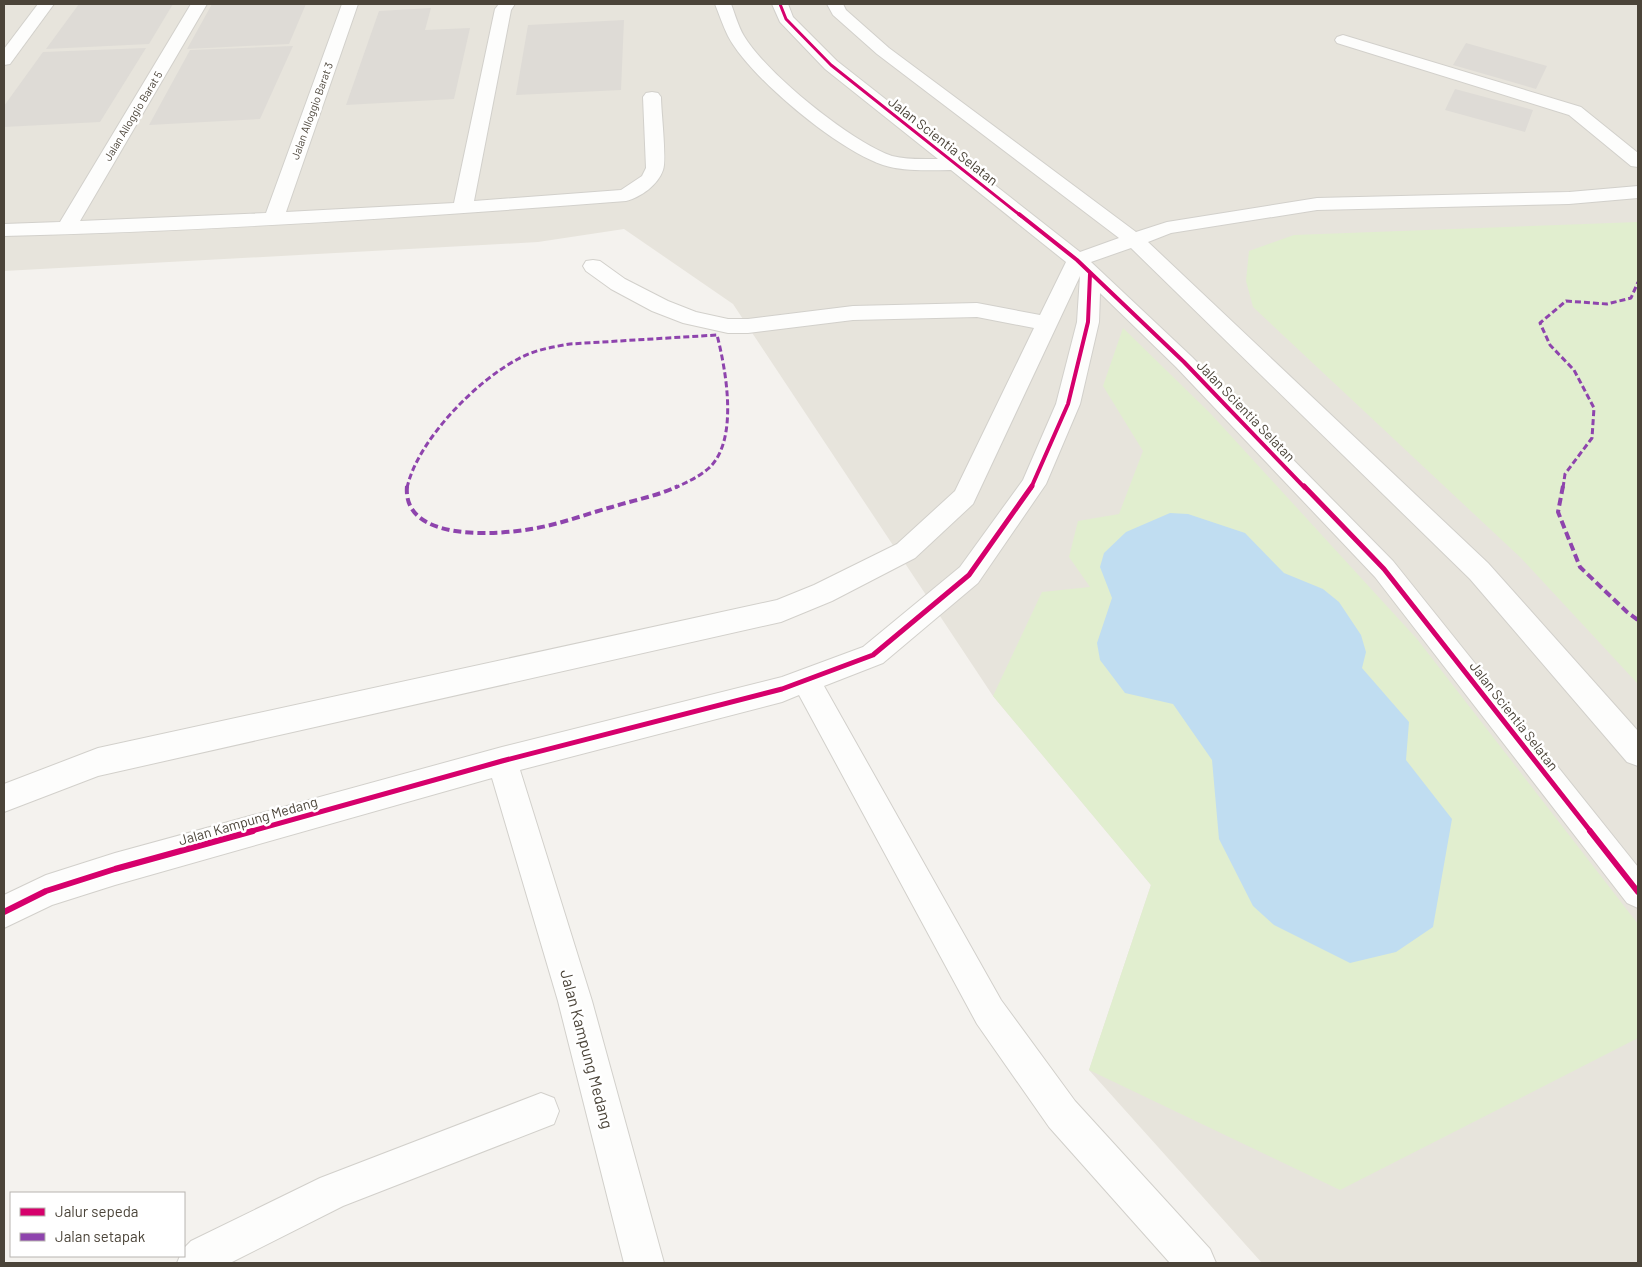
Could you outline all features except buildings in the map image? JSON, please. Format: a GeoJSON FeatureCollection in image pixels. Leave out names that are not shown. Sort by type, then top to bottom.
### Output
{"type":"FeatureCollection","features":[{"type":"Feature","properties":{"kind":"street"},"geometry":{"type":"LineString","coordinates":[[4,60],[46,4]]}},
{"type":"Feature","properties":{"kind":"street","name":"Jalan Alloggio Barat 5"},"geometry":{"type":"LineString","coordinates":[[67,228],[199,4]]}},
{"type":"Feature","properties":{"kind":"street","name":"Jalan Alloggio Barat 3"},"geometry":{"type":"LineString","coordinates":[[274,219],[350,4]]}},
{"type":"Feature","properties":{"kind":"street"},"geometry":{"type":"LineString","coordinates":[[462,208],[503,9],[507,4]]}},
{"type":"Feature","properties":{"kind":"street"},"geometry":{"type":"LineString","coordinates":[[723,4],[736,36],[761,69],[832,130],[870,153],[889,161],[915,165],[953,164]]}},
{"type":"Feature","properties":{"kind":"street","name":"Jalan Scientia Selatan"},"geometry":{"type":"LineString","coordinates":[[780,4],[786,19],[831,65],[1084,267],[1184,362],[1384,568],[1638,892]]}},
{"type":"Feature","properties":{"kind":"street"},"geometry":{"type":"LineString","coordinates":[[835,4],[839,12],[883,51],[1135,241],[1479,571],[1638,752]]}},
{"type":"Feature","properties":{"kind":"street"},"geometry":{"type":"LineString","coordinates":[[1344,40],[1575,111],[1638,162]]}},
{"type":"Feature","properties":{"kind":"street"},"geometry":{"type":"LineString","coordinates":[[4,230],[274,219],[462,208],[626,195],[650,180],[655,168],[652,97]]}},
{"type":"Feature","properties":{"kind":"street"},"geometry":{"type":"LineString","coordinates":[[4,798],[98,762],[781,611],[823,593],[906,551],[964,496],[1047,324],[1084,267],[1135,241],[1167,228],[1316,204],[1569,198],[1638,192]]}},
{"type":"Feature","properties":{"kind":"street"},"geometry":{"type":"LineString","coordinates":[[593,266],[618,284],[660,306],[723,331],[748,326],[853,313],[977,310],[1047,324]]}},
{"type":"Feature","properties":{"kind":"street"},"geometry":{"type":"LineString","coordinates":[[502,761],[782,689],[873,655],[969,575],[1034,484],[1068,404],[1088,322],[1084,267]]}},
{"type":"Feature","properties":{"kind":"street"},"geometry":{"type":"LineString","coordinates":[[806,680],[990,1012],[1062,1114],[1196,1263]]}},
{"type":"Feature","properties":{"kind":"street","name":"Jalan Kampung Medang"},"geometry":{"type":"LineString","coordinates":[[4,912],[46,891],[115,869],[502,761],[575,1001],[644,1263]]}},
{"type":"Feature","properties":{"kind":"street"},"geometry":{"type":"LineString","coordinates":[[197,1263],[205,1255],[333,1192],[541,1111]]}},
{"type":"Feature","properties":{"kind":"shaded area"},"geometry":{"type":"Polygon","coordinates":[[[4,4],[1638,4],[1638,1263],[1262,1263],[1089,1070],[1151,885],[993,696],[733,304],[624,229],[538,242],[4,271],[4,4]]]}},
{"type":"Feature","properties":{"kind":"green space"},"geometry":{"type":"Polygon","coordinates":[[[1638,222],[1638,684],[1521,558],[1253,307],[1246,281],[1249,251],[1294,235],[1638,222]]]}},
{"type":"Feature","properties":{"kind":"green space"},"geometry":{"type":"Polygon","coordinates":[[[1123,328],[1210,413],[1417,639],[1638,924],[1638,1038],[1340,1190],[1089,1070],[1151,885],[993,696],[1042,592],[1090,587],[1069,557],[1078,521],[1119,514],[1143,451],[1103,386],[1123,328]]]}},
{"type":"Feature","properties":{"kind":"water"},"geometry":{"type":"Polygon","coordinates":[[[1170,513],[1188,514],[1245,533],[1284,573],[1323,589],[1339,602],[1361,635],[1366,652],[1362,668],[1409,722],[1406,760],[1452,819],[1433,927],[1396,952],[1350,963],[1274,925],[1253,906],[1219,839],[1212,760],[1173,704],[1125,693],[1100,660],[1097,643],[1112,598],[1100,567],[1104,553],[1126,532],[1170,513]]]}},
{"type":"Feature","properties":{"kind":"marked path"},"geometry":{"type":"LineString","coordinates":[[1638,282],[1631,298],[1607,304],[1566,301],[1540,323],[1550,345],[1574,370],[1594,408],[1592,438],[1565,474],[1558,512],[1580,567],[1627,612],[1638,620]]}},
{"type":"Feature","properties":{"kind":"marked path"},"geometry":{"type":"LineString","coordinates":[[717,335],[723,360],[728,424],[722,447],[710,467],[692,480],[670,490],[532,529],[494,533],[464,532],[438,527],[419,517],[409,503],[407,486],[411,472],[431,439],[459,406],[500,370],[513,362],[537,351],[570,344],[717,335]]}},
{"type":"Feature","properties":{"kind":"cycle path"},"geometry":{"type":"LineString","coordinates":[[780,4],[786,19],[831,65],[1077,260],[1184,362],[1384,569],[1638,892]]}},
{"type":"Feature","properties":{"kind":"cycle path"},"geometry":{"type":"LineString","coordinates":[[4,912],[46,891],[115,869],[502,761],[782,689],[873,655],[969,575],[1034,484],[1068,404],[1088,322],[1090,274]]}}]}
